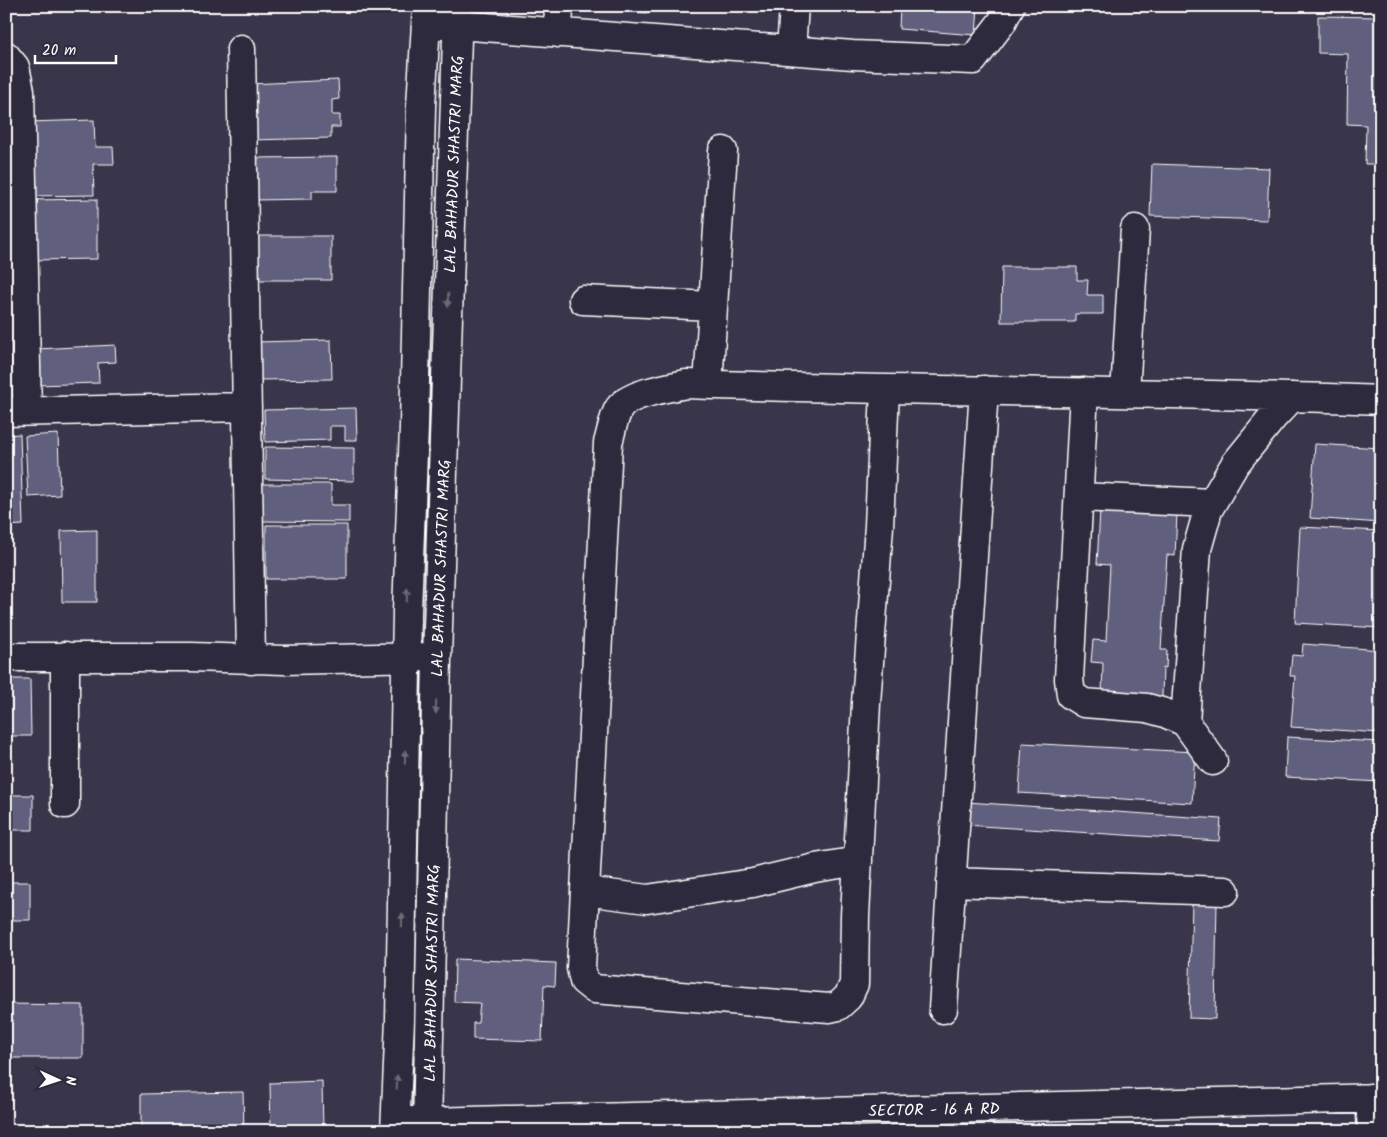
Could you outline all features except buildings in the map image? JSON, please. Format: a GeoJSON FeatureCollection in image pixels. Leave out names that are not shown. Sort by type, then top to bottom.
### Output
{"type":"FeatureCollection","features":[{"type":"Feature","properties":{"kind":"street"},"geometry":{"type":"LineString","coordinates":[[791,50],[794,6]]}},
{"type":"Feature","properties":{"kind":"street"},"geometry":{"type":"LineString","coordinates":[[395,1125],[400,1020],[406,657],[414,427],[421,106],[427,16],[558,20],[791,50],[853,55],[973,60],[1002,22],[1010,6]]}},
{"type":"Feature","properties":{"kind":"street","name":"LAL BAHADUR SHASTRI MARG"},"geometry":{"type":"LineString","coordinates":[[428,1126],[437,658],[458,16]]}},
{"type":"Feature","properties":{"kind":"street"},"geometry":{"type":"LineString","coordinates":[[241,50],[251,660]]}},
{"type":"Feature","properties":{"kind":"street"},"geometry":{"type":"LineString","coordinates":[[6,56],[16,67],[20,91],[17,412],[247,407]]}},
{"type":"Feature","properties":{"kind":"street"},"geometry":{"type":"LineString","coordinates":[[708,385],[723,151]]}},
{"type":"Feature","properties":{"kind":"street"},"geometry":{"type":"LineString","coordinates":[[1125,393],[1135,229]]}},
{"type":"Feature","properties":{"kind":"street"},"geometry":{"type":"LineString","coordinates":[[583,300],[713,306]]}},
{"type":"Feature","properties":{"kind":"street"},"geometry":{"type":"LineString","coordinates":[[885,390],[879,526],[866,703],[854,984],[848,997],[838,1006],[829,1008],[594,989],[584,981],[582,968],[585,891],[608,443],[619,408],[634,397],[686,384],[1381,400]]}},
{"type":"Feature","properties":{"kind":"street"},"geometry":{"type":"LineString","coordinates":[[944,1009],[984,390]]}},
{"type":"Feature","properties":{"kind":"street"},"geometry":{"type":"LineString","coordinates":[[1084,392],[1069,679],[1071,695],[1084,703],[1147,708],[1165,713],[1185,722],[1213,760]]}},
{"type":"Feature","properties":{"kind":"street"},"geometry":{"type":"LineString","coordinates":[[1185,722],[1197,549],[1208,510],[1235,464],[1292,397]]}},
{"type":"Feature","properties":{"kind":"street"},"geometry":{"type":"LineString","coordinates":[[1079,497],[1212,503]]}},
{"type":"Feature","properties":{"kind":"street"},"geometry":{"type":"LineString","coordinates":[[65,656],[65,804]]}},
{"type":"Feature","properties":{"kind":"street"},"geometry":{"type":"LineString","coordinates":[[6,657],[191,657],[251,660],[437,658]]}},
{"type":"Feature","properties":{"kind":"street"},"geometry":{"type":"LineString","coordinates":[[585,891],[647,899],[745,884],[815,868],[858,862]]}},
{"type":"Feature","properties":{"kind":"street"},"geometry":{"type":"LineString","coordinates":[[951,882],[1225,891]]}},
{"type":"Feature","properties":{"kind":"street"},"geometry":{"type":"LineString","coordinates":[[1372,1131],[1375,1098]]}},
{"type":"Feature","properties":{"kind":"street","name":"SECTOR - 16 A RD"},"geometry":{"type":"LineString","coordinates":[[395,1125],[848,1121],[1375,1098]]}}]}
